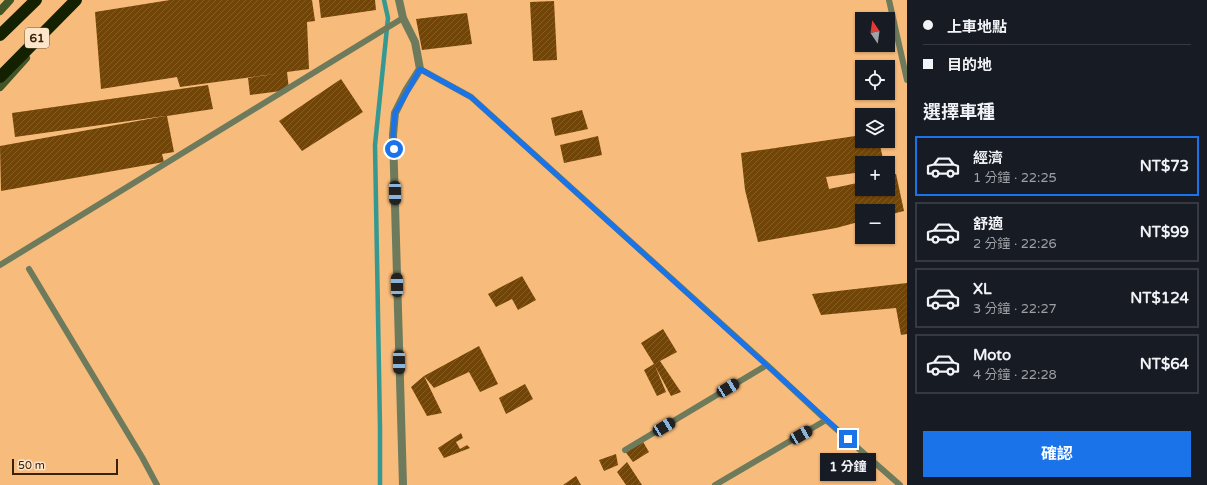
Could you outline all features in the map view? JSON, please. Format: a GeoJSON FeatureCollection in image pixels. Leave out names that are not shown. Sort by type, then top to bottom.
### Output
{"type":"FeatureCollection","features":[{"type":"Feature","properties":{"kind":"highway","name":"61"},"geometry":{"type":"LineString","coordinates":[[0,35],[36,0]]}},
{"type":"Feature","properties":{"kind":"highway","name":"61"},"geometry":{"type":"LineString","coordinates":[[0,77],[76,0]]}},
{"type":"Feature","properties":{"kind":"street"},"geometry":{"type":"LineString","coordinates":[[0,11],[10,0]]}},
{"type":"Feature","properties":{"kind":"street"},"geometry":{"type":"LineString","coordinates":[[0,87],[80,0]]}},
{"type":"Feature","properties":{"kind":"street"},"geometry":{"type":"LineString","coordinates":[[399,0],[403,18],[415,42],[420,69],[395,113],[393,135],[403,485]]}},
{"type":"Feature","properties":{"kind":"lane"},"geometry":{"type":"LineString","coordinates":[[889,0],[907,80]]}},
{"type":"Feature","properties":{"kind":"lane"},"geometry":{"type":"LineString","coordinates":[[0,265],[403,18]]}},
{"type":"Feature","properties":{"kind":"lane"},"geometry":{"type":"LineString","coordinates":[[420,69],[471,97],[826,420],[900,485]]}},
{"type":"Feature","properties":{"kind":"lane"},"geometry":{"type":"LineString","coordinates":[[29,269],[142,457],[157,485]]}},
{"type":"Feature","properties":{"kind":"lane"},"geometry":{"type":"LineString","coordinates":[[624,450],[767,365]]}},
{"type":"Feature","properties":{"kind":"lane"},"geometry":{"type":"LineString","coordinates":[[715,485],[826,420]]}},
{"type":"Feature","properties":{"kind":"building"},"geometry":{"type":"Polygon","coordinates":[[[170,0],[312,0],[315,21],[307,22],[309,69],[287,72],[289,90],[250,95],[248,78],[281,73],[180,87],[177,77],[101,89],[95,12],[170,0]]]}},
{"type":"Feature","properties":{"kind":"building"},"geometry":{"type":"Polygon","coordinates":[[[319,0],[375,0],[376,10],[321,18],[319,0]]]}},
{"type":"Feature","properties":{"kind":"building"},"geometry":{"type":"Polygon","coordinates":[[[554,1],[557,60],[533,61],[530,2],[554,1]]]}},
{"type":"Feature","properties":{"kind":"building"},"geometry":{"type":"Polygon","coordinates":[[[467,13],[472,44],[422,50],[416,19],[467,13]]]}},
{"type":"Feature","properties":{"kind":"building"},"geometry":{"type":"Polygon","coordinates":[[[341,79],[363,112],[302,151],[279,121],[341,79]]]}},
{"type":"Feature","properties":{"kind":"building"},"geometry":{"type":"Polygon","coordinates":[[[208,85],[213,109],[167,116],[174,152],[162,154],[164,162],[1,191],[0,146],[165,116],[15,137],[12,113],[208,85]]]}},
{"type":"Feature","properties":{"kind":"building"},"geometry":{"type":"Polygon","coordinates":[[[582,110],[588,129],[555,136],[551,118],[582,110]]]}},
{"type":"Feature","properties":{"kind":"building"},"geometry":{"type":"Polygon","coordinates":[[[598,136],[602,155],[564,163],[560,145],[598,136]]]}},
{"type":"Feature","properties":{"kind":"building"},"geometry":{"type":"Polygon","coordinates":[[[855,136],[855,148],[881,148],[882,156],[855,156],[855,173],[826,177],[829,189],[855,183],[855,196],[895,196],[896,174],[904,211],[895,213],[895,204],[855,204],[855,223],[836,228],[758,242],[745,190],[741,153],[855,136]]]}},
{"type":"Feature","properties":{"kind":"building"},"geometry":{"type":"Polygon","coordinates":[[[522,276],[536,300],[518,310],[512,299],[496,307],[488,294],[522,276]]]}},
{"type":"Feature","properties":{"kind":"building"},"geometry":{"type":"Polygon","coordinates":[[[907,283],[907,334],[901,335],[896,308],[821,315],[812,294],[907,283]]]}},
{"type":"Feature","properties":{"kind":"building"},"geometry":{"type":"Polygon","coordinates":[[[663,329],[677,352],[660,361],[681,392],[671,396],[655,366],[666,392],[657,396],[644,370],[654,364],[641,343],[663,329]]]}},
{"type":"Feature","properties":{"kind":"building"},"geometry":{"type":"Polygon","coordinates":[[[479,346],[498,384],[480,392],[469,372],[434,388],[424,376],[479,346]]]}},
{"type":"Feature","properties":{"kind":"building"},"geometry":{"type":"Polygon","coordinates":[[[424,376],[442,413],[427,416],[411,387],[424,376]]]}},
{"type":"Feature","properties":{"kind":"building"},"geometry":{"type":"Polygon","coordinates":[[[525,384],[533,399],[506,414],[499,398],[525,384]]]}},
{"type":"Feature","properties":{"kind":"building"},"geometry":{"type":"Polygon","coordinates":[[[461,433],[463,438],[456,442],[460,449],[467,445],[470,448],[444,458],[438,448],[461,433]]]}},
{"type":"Feature","properties":{"kind":"building"},"geometry":{"type":"Polygon","coordinates":[[[642,440],[649,452],[633,462],[624,450],[642,440]]]}},
{"type":"Feature","properties":{"kind":"building"},"geometry":{"type":"Polygon","coordinates":[[[616,454],[618,465],[604,471],[599,460],[616,454]]]}},
{"type":"Feature","properties":{"kind":"building"},"geometry":{"type":"Polygon","coordinates":[[[627,462],[642,485],[626,485],[617,472],[627,462]]]}},
{"type":"Feature","properties":{"kind":"building"},"geometry":{"type":"Polygon","coordinates":[[[576,476],[581,485],[563,485],[576,476]]]}},
{"type":"Feature","properties":{"kind":"waterway"},"geometry":{"type":"LineString","coordinates":[[380,485],[375,145],[388,18],[384,0]]}},
{"type":"Feature","properties":{"kind":"route"},"geometry":{"type":"LineString","coordinates":[[394,149],[393,135],[395,113],[406,91],[420,69],[471,97],[848,439]]}}]}
